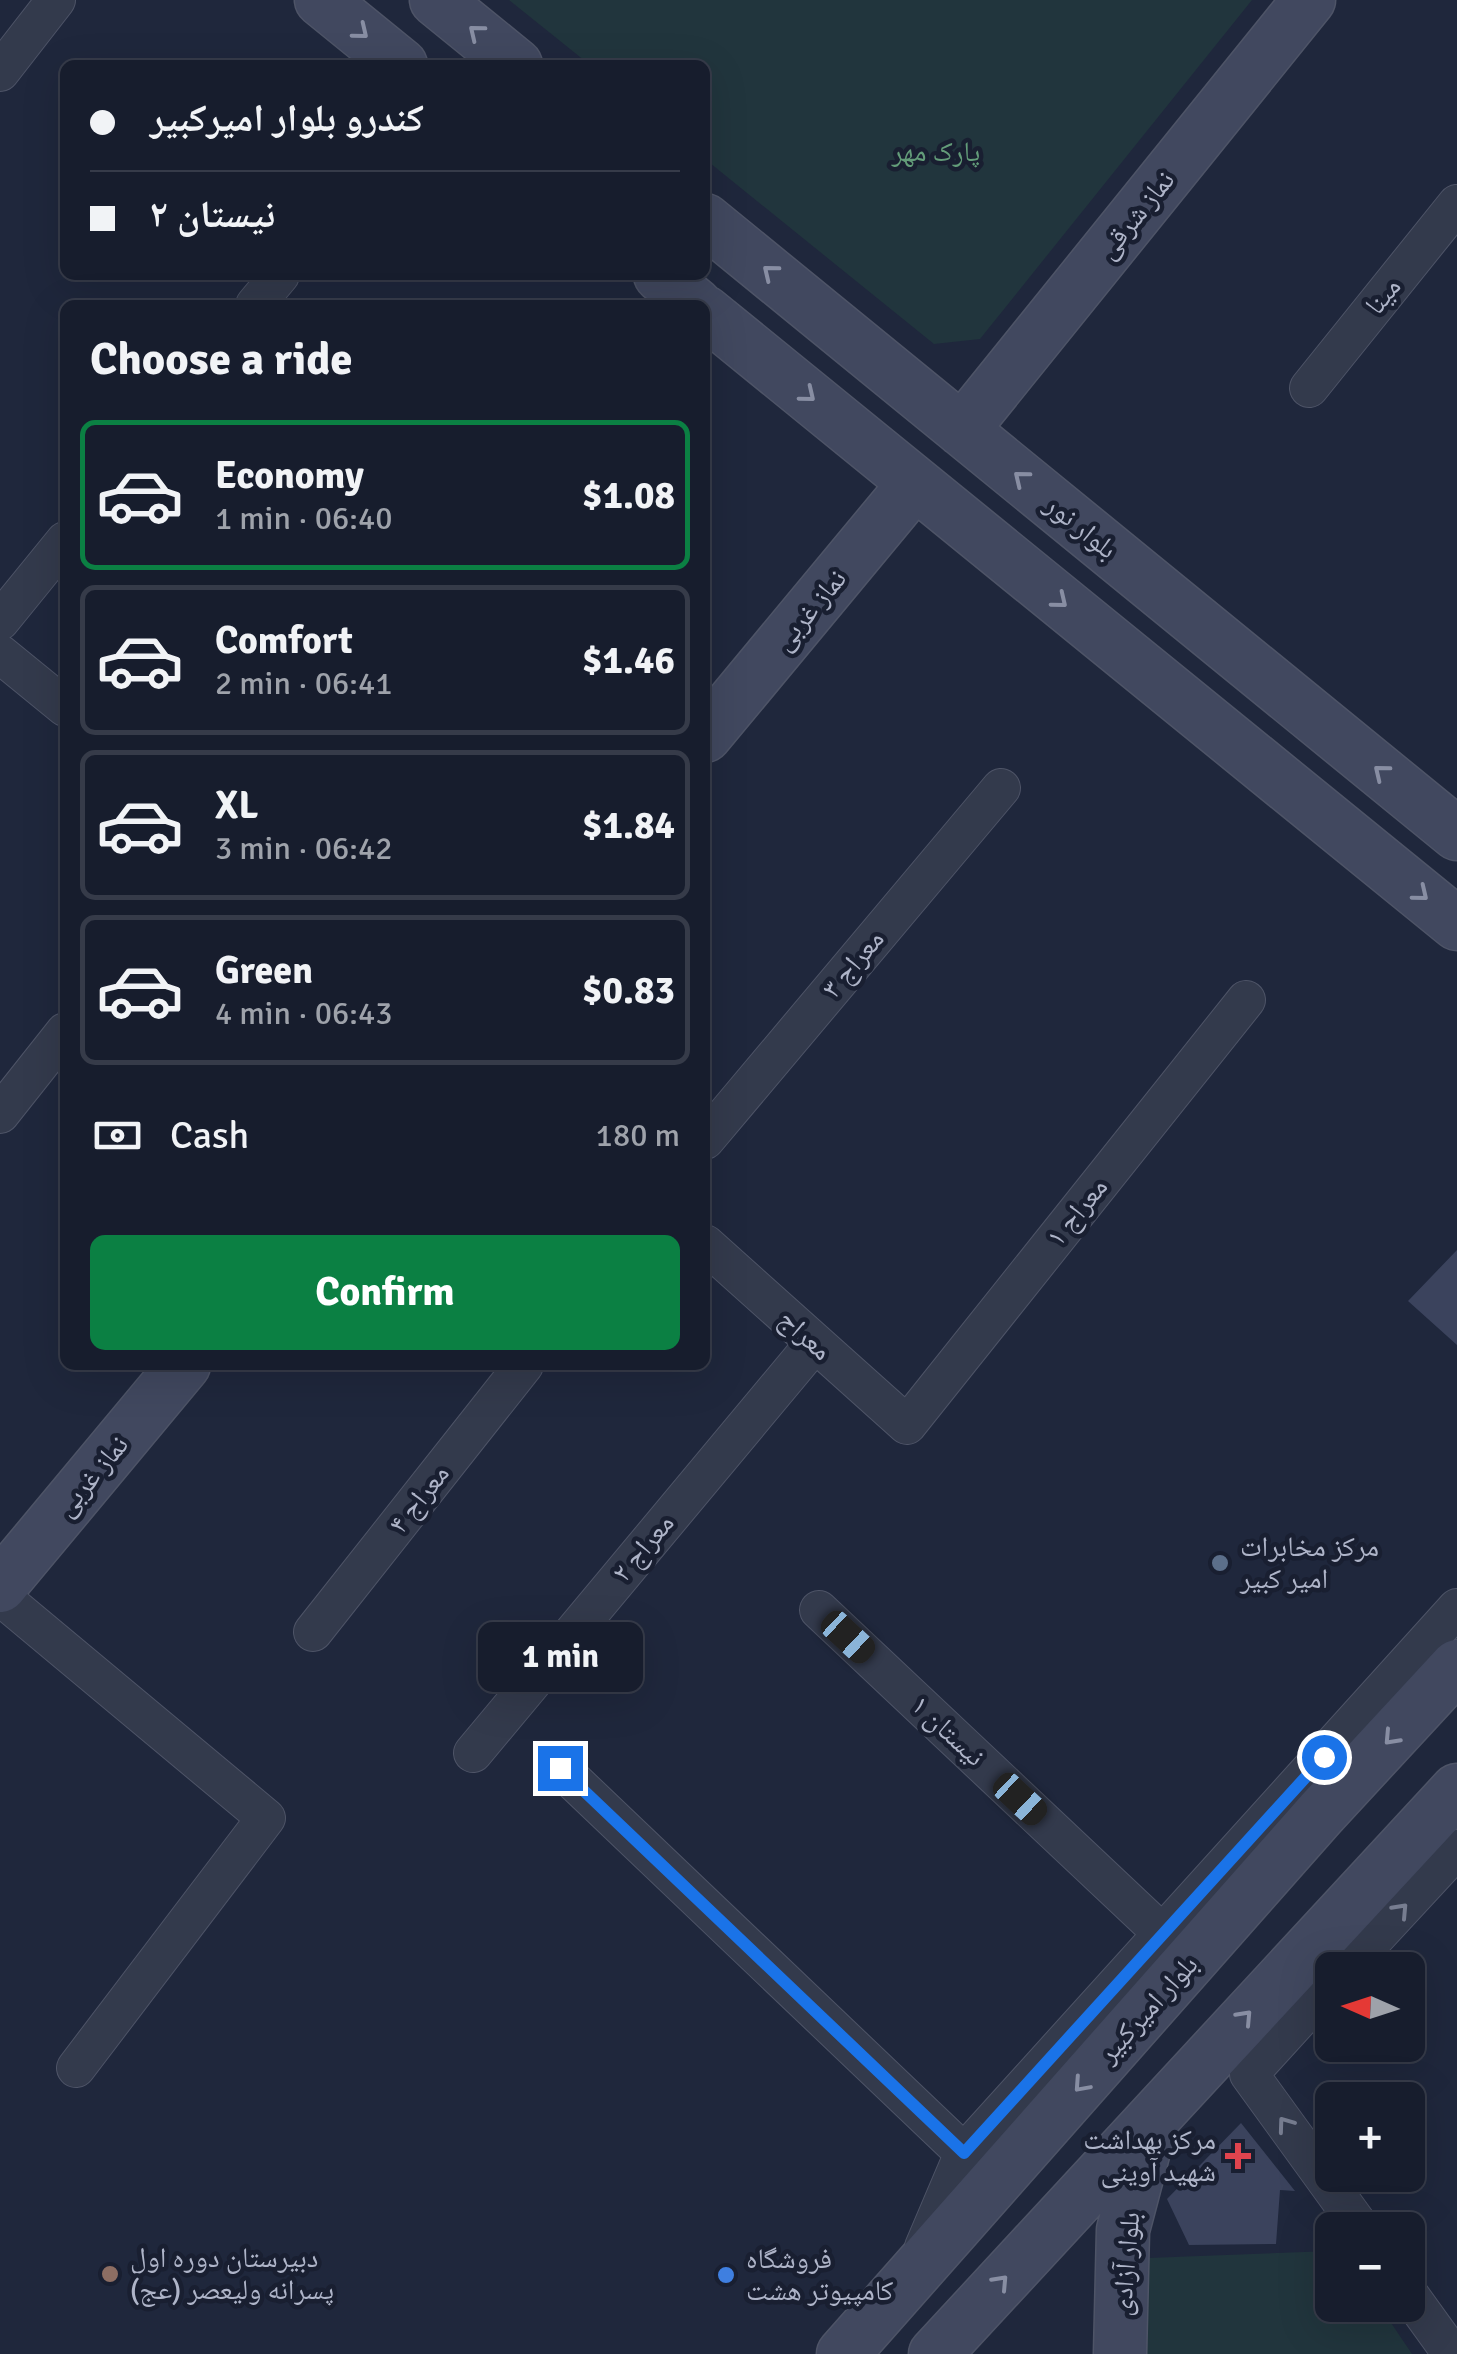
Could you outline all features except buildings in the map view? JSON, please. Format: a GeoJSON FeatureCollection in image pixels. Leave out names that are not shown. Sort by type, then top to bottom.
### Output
{"type":"FeatureCollection","features":[{"type":"Feature","properties":{"kind":"street"},"geometry":{"type":"LineString","coordinates":[[0,72],[56,0]]}},
{"type":"Feature","properties":{"kind":"street"},"geometry":{"type":"LineString","coordinates":[[321,0],[395,60]]}},
{"type":"Feature","properties":{"kind":"street"},"geometry":{"type":"LineString","coordinates":[[436,0],[510,60]]}},
{"type":"Feature","properties":{"kind":"street","name":"نماز شرقی"},"geometry":{"type":"LineString","coordinates":[[962,430],[1309,0]]}},
{"type":"Feature","properties":{"kind":"street","name":"مینا"},"geometry":{"type":"LineString","coordinates":[[1309,388],[1457,204]]}},
{"type":"Feature","properties":{"kind":"street","name":"بلوار نور"},"geometry":{"type":"LineString","coordinates":[[710,224],[1457,834]]}},
{"type":"Feature","properties":{"kind":"street"},"geometry":{"type":"LineString","coordinates":[[259,300],[276,280]]}},
{"type":"Feature","properties":{"kind":"street"},"geometry":{"type":"LineString","coordinates":[[666,280],[690,300]]}},
{"type":"Feature","properties":{"kind":"street"},"geometry":{"type":"LineString","coordinates":[[710,316],[1457,924]]}},
{"type":"Feature","properties":{"kind":"street","name":"نماز غربی"},"geometry":{"type":"LineString","coordinates":[[710,730],[915,482]]}},
{"type":"Feature","properties":{"kind":"street"},"geometry":{"type":"LineString","coordinates":[[0,621],[60,547]]}},
{"type":"Feature","properties":{"kind":"street"},"geometry":{"type":"LineString","coordinates":[[0,654],[60,703]]}},
{"type":"Feature","properties":{"kind":"street","name":"معراج ۳"},"geometry":{"type":"LineString","coordinates":[[710,1134],[1001,788]]}},
{"type":"Feature","properties":{"kind":"street","name":"معراج ۱"},"geometry":{"type":"LineString","coordinates":[[908,1424],[1246,1000]]}},
{"type":"Feature","properties":{"kind":"street"},"geometry":{"type":"LineString","coordinates":[[0,1114],[60,1038]]}},
{"type":"Feature","properties":{"kind":"street","name":"معراج"},"geometry":{"type":"LineString","coordinates":[[710,1249],[908,1424]]}},
{"type":"Feature","properties":{"kind":"street","name":"معراج ۲"},"geometry":{"type":"LineString","coordinates":[[472,1753],[814,1344]]}},
{"type":"Feature","properties":{"kind":"street","name":"نماز غربی"},"geometry":{"type":"LineString","coordinates":[[0,1586],[180,1370]]}},
{"type":"Feature","properties":{"kind":"street","name":"معراج ۴"},"geometry":{"type":"LineString","coordinates":[[313,1632],[520,1370]]}},
{"type":"Feature","properties":{"kind":"street"},"geometry":{"type":"LineString","coordinates":[[0,1596],[266,1818],[76,2068]]}},
{"type":"Feature","properties":{"kind":"street"},"geometry":{"type":"LineString","coordinates":[[911,2277],[964,2153],[1457,1608]]}},
{"type":"Feature","properties":{"kind":"street","name":"نیستان ۱"},"geometry":{"type":"LineString","coordinates":[[819,1610],[1164,1935]]}},
{"type":"Feature","properties":{"kind":"street","name":"بلوار امیرکبیر"},"geometry":{"type":"LineString","coordinates":[[843,2354],[1457,1666]]}},
{"type":"Feature","properties":{"kind":"street"},"geometry":{"type":"LineString","coordinates":[[560,1768],[964,2153]]}},
{"type":"Feature","properties":{"kind":"street"},"geometry":{"type":"LineString","coordinates":[[935,2354],[1457,1790]]}},
{"type":"Feature","properties":{"kind":"street"},"geometry":{"type":"LineString","coordinates":[[1322,1813],[1381,1872]]}},
{"type":"Feature","properties":{"kind":"street"},"geometry":{"type":"LineString","coordinates":[[1362,1952],[1457,1850]]}},
{"type":"Feature","properties":{"kind":"street"},"geometry":{"type":"LineString","coordinates":[[1186,2079],[1248,2074],[1315,2002]]}},
{"type":"Feature","properties":{"kind":"street"},"geometry":{"type":"LineString","coordinates":[[1248,2074],[1349,2212]]}},
{"type":"Feature","properties":{"kind":"street","name":"بلوار آزادی"},"geometry":{"type":"LineString","coordinates":[[1120,2354],[1123,2230],[1152,2118]]}},
{"type":"Feature","properties":{"kind":"street"},"geometry":{"type":"LineString","coordinates":[[1425,2317],[1452,2354]]}},
{"type":"Feature","properties":{"kind":"green space","name":"پارک مهر"},"geometry":{"type":"Polygon","coordinates":[[[509,0],[1252,0],[980,339],[934,344],[710,163],[710,60],[584,60],[509,0]]]}},
{"type":"Feature","properties":{"kind":"green space"},"geometry":{"type":"Polygon","coordinates":[[[1315,2252],[1315,2322],[1390,2322],[1412,2354],[1144,2354],[1148,2258],[1315,2252]]]}},
{"type":"Feature","properties":{"kind":"place","name":"مرکز مخابرات امیر کبیر"},"geometry":{"type":"Point","coordinates":[1220,1563]}},
{"type":"Feature","properties":{"kind":"place","name":"مرکز بهداشت شهید آوینی"},"geometry":{"type":"Point","coordinates":[1238,2156]}},
{"type":"Feature","properties":{"kind":"place","name":"دبیرستان دوره اول پسرانه ولیعصر (عج)"},"geometry":{"type":"Point","coordinates":[110,2274]}},
{"type":"Feature","properties":{"kind":"place","name":"فروشگاه کامپیوتر هشت"},"geometry":{"type":"Point","coordinates":[726,2275]}},
{"type":"Feature","properties":{"kind":"route"},"geometry":{"type":"LineString","coordinates":[[560,1768],[964,2153],[1324,1757]]}}]}
